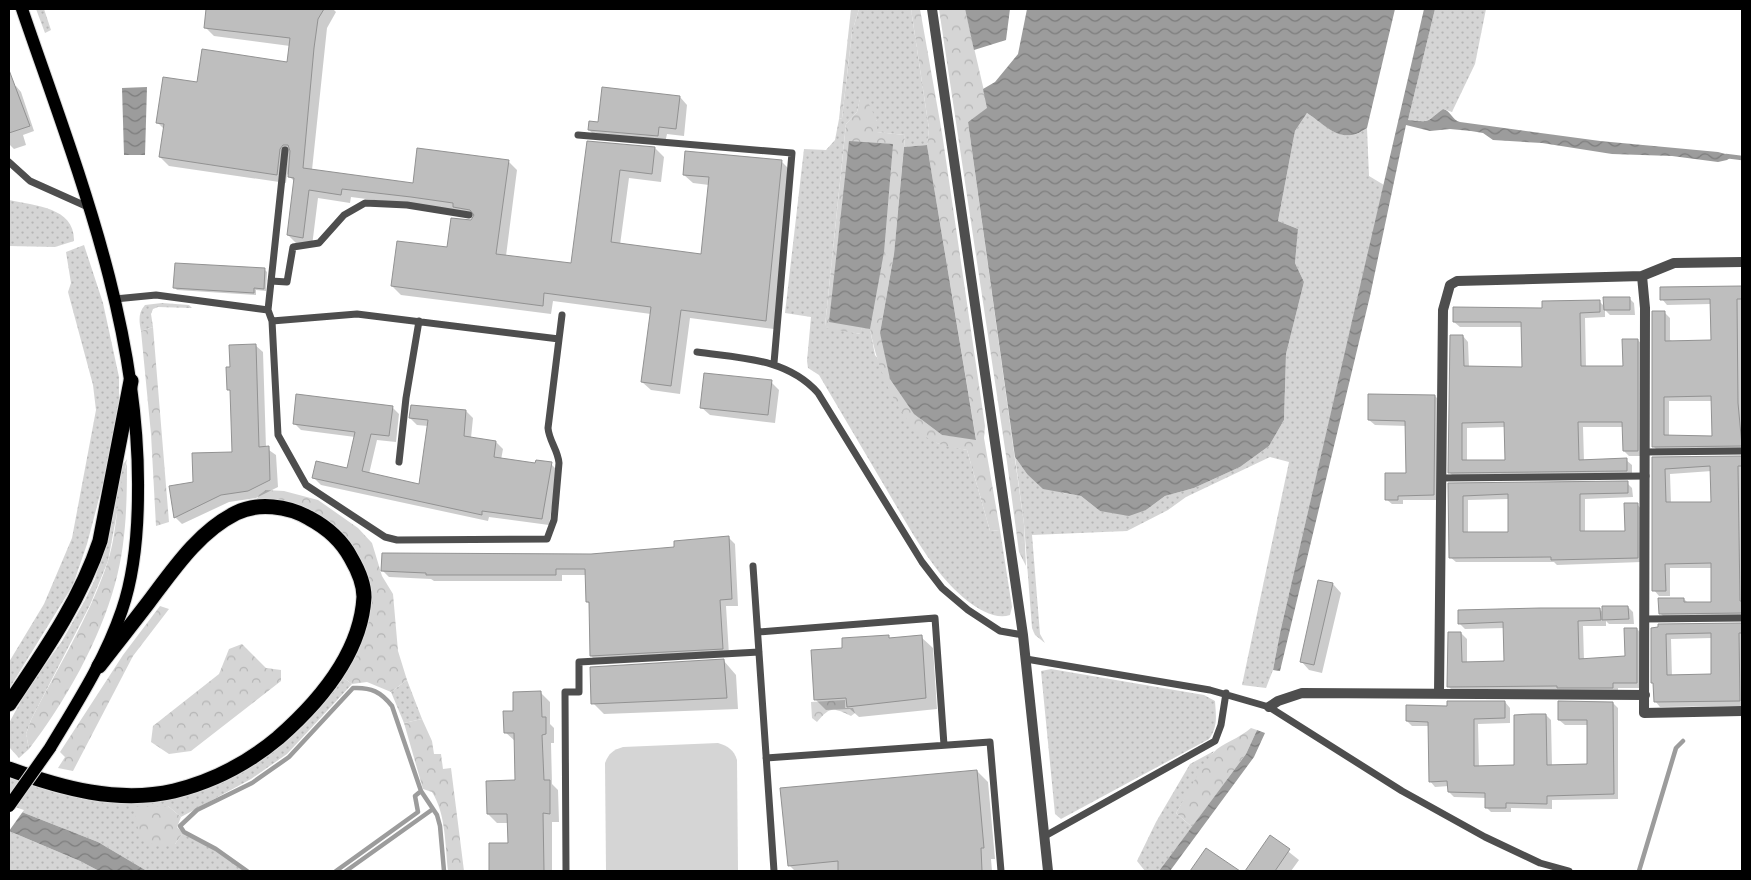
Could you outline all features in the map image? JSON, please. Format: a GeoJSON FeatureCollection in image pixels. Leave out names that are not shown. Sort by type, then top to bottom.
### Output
{"type":"FeatureCollection","features":[{"type":"Feature","properties":{"kind":"highway"},"geometry":{"type":"LineString","coordinates":[[9,704],[75,602],[92,566],[102,532],[131,380]]}},
{"type":"Feature","properties":{"kind":"highway"},"geometry":{"type":"LineString","coordinates":[[9,769],[56,786],[100,794],[143,794],[172,791],[212,778],[242,764],[277,739],[302,715],[333,678],[349,651],[358,628],[364,596],[360,574],[347,551],[318,522],[300,513],[279,507],[260,507],[237,512],[204,534],[178,564],[99,666]]}},
{"type":"Feature","properties":{"kind":"main road"},"geometry":{"type":"LineString","coordinates":[[9,806],[50,748],[99,666],[122,609],[134,560],[138,513],[139,454],[131,380],[115,299],[88,207],[22,9]]}},
{"type":"Feature","properties":{"kind":"street"},"geometry":{"type":"LineString","coordinates":[[932,9],[1024,635],[1048,871]]}},
{"type":"Feature","properties":{"kind":"street"},"geometry":{"type":"LineString","coordinates":[[1439,694],[1443,310],[1450,285],[1457,281],[1642,276],[1674,263],[1742,262]]}},
{"type":"Feature","properties":{"kind":"street"},"geometry":{"type":"LineString","coordinates":[[1642,276],[1645,308],[1646,452],[1644,712],[1742,711]]}},
{"type":"Feature","properties":{"kind":"street"},"geometry":{"type":"LineString","coordinates":[[1269,707],[1278,700],[1302,693],[1644,695]]}},
{"type":"Feature","properties":{"kind":"lane"},"geometry":{"type":"LineString","coordinates":[[578,135],[792,153],[774,363]]}},
{"type":"Feature","properties":{"kind":"lane"},"geometry":{"type":"LineString","coordinates":[[285,150],[268,310],[272,321],[278,435],[306,485],[385,537],[397,540],[547,540],[554,520],[559,463],[559,456],[548,437],[548,428],[562,315]]}},
{"type":"Feature","properties":{"kind":"lane"},"geometry":{"type":"LineString","coordinates":[[9,162],[30,181],[88,207]]}},
{"type":"Feature","properties":{"kind":"lane"},"geometry":{"type":"LineString","coordinates":[[271,282],[287,282],[293,247],[319,242],[344,215],[365,203],[407,205],[469,214]]}},
{"type":"Feature","properties":{"kind":"lane"},"geometry":{"type":"LineString","coordinates":[[115,299],[156,295],[268,310]]}},
{"type":"Feature","properties":{"kind":"lane"},"geometry":{"type":"LineString","coordinates":[[272,321],[357,314],[559,339]]}},
{"type":"Feature","properties":{"kind":"lane"},"geometry":{"type":"LineString","coordinates":[[399,462],[406,398],[419,321]]}},
{"type":"Feature","properties":{"kind":"lane"},"geometry":{"type":"LineString","coordinates":[[697,352],[774,363],[807,381],[818,393],[922,562],[942,588],[968,610],[1000,631],[1024,635]]}},
{"type":"Feature","properties":{"kind":"lane"},"geometry":{"type":"LineString","coordinates":[[1646,452],[1742,451]]}},
{"type":"Feature","properties":{"kind":"lane"},"geometry":{"type":"LineString","coordinates":[[1441,478],[1646,476]]}},
{"type":"Feature","properties":{"kind":"lane"},"geometry":{"type":"LineString","coordinates":[[753,566],[774,871]]}},
{"type":"Feature","properties":{"kind":"lane"},"geometry":{"type":"LineString","coordinates":[[758,632],[935,618],[944,745]]}},
{"type":"Feature","properties":{"kind":"lane"},"geometry":{"type":"LineString","coordinates":[[1645,619],[1742,618]]}},
{"type":"Feature","properties":{"kind":"lane"},"geometry":{"type":"LineString","coordinates":[[566,871],[565,692],[579,692],[579,662],[759,652]]}},
{"type":"Feature","properties":{"kind":"lane"},"geometry":{"type":"LineString","coordinates":[[1026,659],[1226,693],[1269,707],[1402,791],[1485,837],[1540,863],[1569,871]]}},
{"type":"Feature","properties":{"kind":"lane"},"geometry":{"type":"LineString","coordinates":[[1045,836],[1215,741],[1221,725],[1226,693]]}},
{"type":"Feature","properties":{"kind":"lane"},"geometry":{"type":"LineString","coordinates":[[766,758],[990,742],[1001,871]]}},
{"type":"Feature","properties":{"kind":"green space"},"geometry":{"type":"Polygon","coordinates":[[[36,9],[44,9],[51,30],[45,33],[36,9]]]}},
{"type":"Feature","properties":{"kind":"green space"},"geometry":{"type":"Polygon","coordinates":[[[851,9],[859,9],[852,32],[842,118],[839,119],[851,9]]]}},
{"type":"Feature","properties":{"kind":"green space"},"geometry":{"type":"Polygon","coordinates":[[[859,9],[911,9],[929,129],[927,145],[904,147],[905,135],[876,132],[877,121],[860,99],[857,112],[846,124],[825,326],[860,334],[862,327],[870,329],[875,355],[937,443],[967,450],[990,531],[1000,530],[1012,607],[1010,615],[1001,616],[981,610],[961,596],[932,563],[906,523],[819,375],[808,368],[811,317],[785,313],[804,149],[826,150],[835,140],[839,119],[842,118],[852,32],[859,9]]]}},
{"type":"Feature","properties":{"kind":"green space"},"geometry":{"type":"Polygon","coordinates":[[[911,9],[920,9],[942,133],[985,426],[984,438],[1000,530],[990,531],[967,450],[937,443],[923,435],[911,424],[901,410],[884,378],[870,329],[862,327],[861,334],[825,328],[846,124],[857,112],[860,98],[866,98],[877,121],[877,132],[905,135],[894,254],[880,333],[914,414],[942,435],[976,439],[927,145],[929,129],[911,9]]]}},
{"type":"Feature","properties":{"kind":"green space"},"geometry":{"type":"Polygon","coordinates":[[[939,9],[965,9],[988,108],[968,122],[1024,524],[1026,566],[1019,552],[939,9]]]}},
{"type":"Feature","properties":{"kind":"green space"},"geometry":{"type":"Polygon","coordinates":[[[1435,9],[1486,9],[1475,64],[1452,112],[1443,109],[1427,120],[1408,120],[1435,9]]]}},
{"type":"Feature","properties":{"kind":"green space"},"geometry":{"type":"Polygon","coordinates":[[[1307,113],[1329,129],[1343,135],[1358,133],[1367,128],[1369,176],[1384,185],[1273,670],[1266,688],[1242,685],[1289,462],[1270,457],[1186,497],[1168,510],[1127,531],[1032,535],[1040,634],[1045,643],[1035,635],[1032,628],[1024,524],[1015,457],[1027,474],[1063,493],[1081,496],[1100,511],[1146,510],[1165,496],[1194,488],[1240,467],[1269,446],[1284,420],[1286,354],[1304,282],[1295,263],[1298,229],[1278,221],[1295,131],[1307,113]]]}},
{"type":"Feature","properties":{"kind":"green space"},"geometry":{"type":"Polygon","coordinates":[[[9,200],[52,210],[61,215],[68,221],[73,230],[74,241],[55,247],[9,246],[9,200]]]}},
{"type":"Feature","properties":{"kind":"green space"},"geometry":{"type":"Polygon","coordinates":[[[84,245],[103,303],[119,377],[119,410],[115,438],[87,544],[73,585],[9,689],[9,662],[44,604],[72,538],[96,410],[93,385],[68,292],[71,283],[66,252],[84,245]]]}},
{"type":"Feature","properties":{"kind":"green space"},"geometry":{"type":"Polygon","coordinates":[[[162,303],[189,305],[192,308],[158,307],[153,309],[151,314],[153,327],[141,331],[140,317],[145,305],[162,303]]]}},
{"type":"Feature","properties":{"kind":"green space"},"geometry":{"type":"Polygon","coordinates":[[[153,327],[169,522],[156,526],[151,434],[141,331],[153,327]]]}},
{"type":"Feature","properties":{"kind":"green space"},"geometry":{"type":"Polygon","coordinates":[[[127,459],[108,561],[90,605],[31,720],[26,734],[29,749],[19,758],[9,747],[9,723],[27,690],[62,641],[95,579],[110,525],[122,466],[127,459]]]}},
{"type":"Feature","properties":{"kind":"green space"},"geometry":{"type":"Polygon","coordinates":[[[127,463],[124,539],[119,569],[108,605],[80,671],[55,712],[29,749],[26,734],[31,720],[83,622],[101,582],[114,537],[123,475],[127,463]]]}},
{"type":"Feature","properties":{"kind":"green space"},"geometry":{"type":"Polygon","coordinates":[[[266,490],[284,491],[318,500],[358,528],[372,543],[382,576],[393,594],[398,651],[407,680],[391,692],[367,682],[352,684],[341,676],[365,632],[369,609],[337,531],[256,501],[259,495],[266,490]]]}},
{"type":"Feature","properties":{"kind":"green space"},"geometry":{"type":"Polygon","coordinates":[[[160,606],[169,609],[133,656],[73,771],[58,768],[65,757],[60,752],[123,655],[160,606]]]}},
{"type":"Feature","properties":{"kind":"green space"},"geometry":{"type":"Polygon","coordinates":[[[242,644],[266,668],[281,670],[281,681],[191,751],[169,754],[151,742],[153,726],[219,674],[229,649],[242,644]]]}},
{"type":"Feature","properties":{"kind":"green space"},"geometry":{"type":"Polygon","coordinates":[[[1051,669],[1204,695],[1215,701],[1216,721],[1214,730],[1209,739],[1061,819],[1055,814],[1041,671],[1051,669]]]}},
{"type":"Feature","properties":{"kind":"green space"},"geometry":{"type":"Polygon","coordinates":[[[341,676],[352,684],[287,754],[251,779],[181,817],[168,806],[175,844],[183,833],[215,850],[246,871],[147,871],[98,842],[9,807],[9,777],[56,793],[103,800],[167,799],[201,791],[238,773],[341,676]]]}},
{"type":"Feature","properties":{"kind":"green space"},"geometry":{"type":"Polygon","coordinates":[[[407,680],[422,719],[404,723],[391,692],[407,680]]]}},
{"type":"Feature","properties":{"kind":"green space"},"geometry":{"type":"Polygon","coordinates":[[[845,700],[845,708],[853,708],[855,713],[851,716],[832,710],[825,713],[817,722],[812,718],[811,702],[845,700]]]}},
{"type":"Feature","properties":{"kind":"green space"},"geometry":{"type":"Polygon","coordinates":[[[422,719],[432,741],[434,754],[441,754],[443,769],[451,768],[464,871],[448,871],[440,810],[432,792],[423,789],[404,723],[422,719]]]}},
{"type":"Feature","properties":{"kind":"green space"},"geometry":{"type":"Polygon","coordinates":[[[1251,728],[1257,730],[1246,754],[1192,827],[1176,813],[1199,773],[1217,749],[1251,728]]]}},
{"type":"Feature","properties":{"kind":"green space"},"geometry":{"type":"Polygon","coordinates":[[[718,743],[730,749],[737,760],[738,871],[606,871],[605,763],[610,754],[623,747],[718,743]]]}},
{"type":"Feature","properties":{"kind":"green space"},"geometry":{"type":"Polygon","coordinates":[[[1214,751],[1176,813],[1192,827],[1159,871],[1145,871],[1137,861],[1156,822],[1190,764],[1214,751]]]}},
{"type":"Feature","properties":{"kind":"green space"},"geometry":{"type":"Polygon","coordinates":[[[168,806],[181,817],[177,827],[183,833],[175,844],[155,845],[140,839],[134,807],[168,806]]]}},
{"type":"Feature","properties":{"kind":"green space"},"geometry":{"type":"Polygon","coordinates":[[[9,831],[80,861],[99,871],[9,871],[9,831]]]}},
{"type":"Feature","properties":{"kind":"water"},"geometry":{"type":"Polygon","coordinates":[[[965,9],[1010,9],[1006,40],[974,50],[965,9]]]}},
{"type":"Feature","properties":{"kind":"water"},"geometry":{"type":"Polygon","coordinates":[[[1027,9],[1395,9],[1367,128],[1358,133],[1343,135],[1329,129],[1307,113],[1295,131],[1278,221],[1298,229],[1295,263],[1304,282],[1286,354],[1284,420],[1269,446],[1240,467],[1194,488],[1165,496],[1146,510],[1129,516],[1100,511],[1081,496],[1043,489],[1027,474],[1015,457],[968,122],[987,108],[983,89],[995,82],[1018,54],[1027,9]]]}},
{"type":"Feature","properties":{"kind":"water"},"geometry":{"type":"Polygon","coordinates":[[[1424,9],[1435,9],[1408,120],[1428,120],[1443,109],[1460,122],[1600,141],[1718,152],[1733,156],[1718,162],[1672,156],[1612,154],[1542,143],[1493,140],[1483,133],[1471,131],[1450,129],[1430,131],[1406,125],[1370,296],[1280,671],[1273,670],[1280,633],[1424,9]]]}},
{"type":"Feature","properties":{"kind":"water"},"geometry":{"type":"Polygon","coordinates":[[[147,87],[145,155],[124,155],[122,88],[147,87]]]}},
{"type":"Feature","properties":{"kind":"water"},"geometry":{"type":"Polygon","coordinates":[[[849,141],[893,144],[884,252],[870,329],[829,322],[849,141]]]}},
{"type":"Feature","properties":{"kind":"water"},"geometry":{"type":"Polygon","coordinates":[[[927,145],[976,440],[942,435],[914,414],[890,379],[880,333],[894,254],[904,147],[927,145]]]}},
{"type":"Feature","properties":{"kind":"water"},"geometry":{"type":"Polygon","coordinates":[[[1257,730],[1265,733],[1254,757],[1170,871],[1159,871],[1246,754],[1257,730]]]}},
{"type":"Feature","properties":{"kind":"water"},"geometry":{"type":"Polygon","coordinates":[[[9,807],[98,842],[147,871],[99,871],[9,831],[9,807]]]}},
{"type":"Feature","properties":{"kind":"pier"},"geometry":{"type":"Polygon","coordinates":[[[9,805],[24,810],[9,831],[9,805]]]}},
{"type":"Feature","properties":{"kind":"building"},"geometry":{"type":"Polygon","coordinates":[[[206,9],[324,9],[318,19],[314,48],[303,168],[413,183],[417,148],[509,160],[496,254],[571,263],[587,141],[655,147],[652,174],[620,170],[611,242],[701,254],[709,177],[683,175],[685,151],[782,160],[766,321],[681,310],[671,386],[641,382],[651,307],[544,293],[543,306],[391,286],[397,241],[447,247],[451,218],[471,220],[474,215],[470,210],[453,207],[453,203],[411,197],[342,189],[341,195],[309,190],[303,238],[287,235],[294,178],[288,177],[290,151],[288,145],[283,145],[280,149],[277,175],[159,157],[164,124],[156,123],[163,77],[197,82],[202,49],[287,62],[290,38],[204,28],[206,9]]]}},
{"type":"Feature","properties":{"kind":"building"},"geometry":{"type":"Polygon","coordinates":[[[9,70],[30,126],[9,133],[9,70]]]}},
{"type":"Feature","properties":{"kind":"building"},"geometry":{"type":"Polygon","coordinates":[[[602,87],[680,96],[676,129],[659,127],[658,136],[588,130],[589,121],[598,122],[602,87]]]}},
{"type":"Feature","properties":{"kind":"building"},"geometry":{"type":"Polygon","coordinates":[[[175,263],[265,268],[264,289],[254,288],[254,293],[173,288],[175,263]]]}},
{"type":"Feature","properties":{"kind":"building"},"geometry":{"type":"Polygon","coordinates":[[[1742,286],[1742,299],[1737,299],[1738,403],[1742,446],[1652,447],[1652,311],[1665,311],[1665,341],[1711,340],[1710,299],[1660,300],[1660,287],[1742,286]],[[1711,396],[1664,397],[1664,435],[1712,436],[1711,396]]]}},
{"type":"Feature","properties":{"kind":"building"},"geometry":{"type":"Polygon","coordinates":[[[1603,297],[1630,297],[1630,310],[1604,310],[1603,297]]]}},
{"type":"Feature","properties":{"kind":"building"},"geometry":{"type":"Polygon","coordinates":[[[1600,300],[1600,312],[1580,313],[1581,366],[1623,366],[1622,339],[1638,339],[1638,451],[1623,451],[1622,422],[1578,422],[1579,460],[1627,458],[1627,471],[1448,473],[1450,335],[1463,335],[1464,366],[1522,367],[1521,322],[1453,322],[1453,307],[1542,308],[1542,301],[1600,300]],[[1504,422],[1462,423],[1462,460],[1505,460],[1504,422]]]}},
{"type":"Feature","properties":{"kind":"building"},"geometry":{"type":"Polygon","coordinates":[[[256,344],[259,447],[269,446],[270,480],[248,491],[221,495],[174,518],[169,486],[193,482],[192,453],[232,452],[230,390],[227,390],[226,367],[230,367],[229,345],[256,344]]]}},
{"type":"Feature","properties":{"kind":"building"},"geometry":{"type":"Polygon","coordinates":[[[704,373],[772,380],[768,415],[700,408],[704,373]]]}},
{"type":"Feature","properties":{"kind":"building"},"geometry":{"type":"Polygon","coordinates":[[[296,394],[393,406],[389,436],[371,434],[362,471],[419,484],[428,420],[409,418],[411,405],[466,410],[464,436],[496,441],[494,457],[535,463],[536,460],[552,462],[542,519],[482,511],[482,515],[312,478],[316,461],[347,468],[355,432],[293,424],[296,394]]]}},
{"type":"Feature","properties":{"kind":"building"},"geometry":{"type":"Polygon","coordinates":[[[1368,394],[1435,395],[1434,495],[1398,496],[1398,500],[1385,500],[1385,473],[1406,473],[1405,421],[1368,420],[1368,394]]]}},
{"type":"Feature","properties":{"kind":"building"},"geometry":{"type":"Polygon","coordinates":[[[1742,456],[1742,466],[1738,466],[1740,601],[1742,601],[1742,613],[1659,614],[1658,598],[1684,598],[1684,602],[1711,602],[1711,563],[1665,564],[1666,591],[1652,591],[1652,457],[1742,456]],[[1710,466],[1665,469],[1666,502],[1711,502],[1710,466]]]}},
{"type":"Feature","properties":{"kind":"building"},"geometry":{"type":"Polygon","coordinates":[[[1628,481],[1628,493],[1580,494],[1580,531],[1625,531],[1624,503],[1638,503],[1638,558],[1551,560],[1551,557],[1449,558],[1448,483],[1628,481]],[[1508,494],[1463,496],[1463,532],[1508,532],[1508,494]]]}},
{"type":"Feature","properties":{"kind":"building"},"geometry":{"type":"Polygon","coordinates":[[[729,536],[732,599],[720,600],[723,649],[590,656],[589,602],[586,602],[585,569],[556,569],[556,575],[426,575],[426,573],[381,571],[382,553],[591,554],[674,547],[674,541],[729,536]]]}},
{"type":"Feature","properties":{"kind":"building"},"geometry":{"type":"Polygon","coordinates":[[[1318,580],[1333,583],[1314,665],[1300,662],[1318,580]]]}},
{"type":"Feature","properties":{"kind":"building"},"geometry":{"type":"Polygon","coordinates":[[[1602,606],[1628,606],[1629,619],[1602,620],[1602,606]]]}},
{"type":"Feature","properties":{"kind":"building"},"geometry":{"type":"Polygon","coordinates":[[[1600,608],[1601,620],[1578,621],[1579,659],[1625,656],[1624,628],[1637,628],[1637,683],[1613,683],[1613,688],[1557,688],[1557,686],[1447,687],[1448,632],[1461,632],[1462,662],[1504,661],[1503,622],[1458,624],[1458,610],[1600,608]]]}},
{"type":"Feature","properties":{"kind":"building"},"geometry":{"type":"Polygon","coordinates":[[[1742,623],[1742,633],[1739,633],[1740,701],[1654,702],[1653,683],[1651,683],[1651,628],[1658,627],[1658,624],[1742,623]],[[1711,633],[1666,634],[1667,675],[1711,674],[1711,633]]]}},
{"type":"Feature","properties":{"kind":"building"},"geometry":{"type":"Polygon","coordinates":[[[889,635],[889,638],[922,635],[926,698],[847,707],[846,698],[814,700],[811,650],[842,648],[842,638],[889,635]]]}},
{"type":"Feature","properties":{"kind":"building"},"geometry":{"type":"Polygon","coordinates":[[[724,659],[727,698],[591,704],[590,667],[724,659]]]}},
{"type":"Feature","properties":{"kind":"building"},"geometry":{"type":"Polygon","coordinates":[[[541,691],[542,717],[546,717],[546,734],[542,735],[544,780],[550,780],[550,814],[543,813],[544,871],[489,871],[489,843],[508,843],[507,814],[487,814],[486,781],[515,780],[514,733],[504,733],[503,711],[513,711],[513,692],[541,691]]]}},
{"type":"Feature","properties":{"kind":"building"},"geometry":{"type":"Polygon","coordinates":[[[1447,701],[1505,701],[1505,718],[1474,719],[1474,766],[1514,765],[1514,715],[1532,714],[1546,714],[1547,765],[1587,764],[1587,720],[1558,720],[1558,701],[1613,702],[1614,794],[1547,796],[1547,804],[1506,803],[1506,808],[1485,808],[1485,793],[1448,792],[1447,781],[1429,782],[1428,722],[1406,721],[1406,705],[1447,706],[1447,701]]]}},
{"type":"Feature","properties":{"kind":"building"},"geometry":{"type":"Polygon","coordinates":[[[977,770],[984,848],[981,848],[982,871],[838,871],[838,861],[788,866],[780,788],[977,770]]]}},
{"type":"Feature","properties":{"kind":"building"},"geometry":{"type":"Polygon","coordinates":[[[1270,835],[1290,849],[1275,871],[1245,871],[1270,835]]]}},
{"type":"Feature","properties":{"kind":"building"},"geometry":{"type":"Polygon","coordinates":[[[1206,848],[1240,871],[1190,871],[1206,848]]]}},
{"type":"Feature","properties":{"kind":"waterway"},"geometry":{"type":"LineString","coordinates":[[1726,156],[1742,158]]}},
{"type":"Feature","properties":{"kind":"waterway"},"geometry":{"type":"LineString","coordinates":[[247,871],[216,849],[184,832],[180,826],[197,810],[252,783],[289,757],[353,688],[375,691],[392,706],[421,791],[437,815],[440,826],[444,871]]}},
{"type":"Feature","properties":{"kind":"waterway"},"geometry":{"type":"LineString","coordinates":[[1639,871],[1676,748],[1683,741]]}},
{"type":"Feature","properties":{"kind":"waterway"},"geometry":{"type":"LineString","coordinates":[[336,871],[418,812],[415,796],[421,791]]}},
{"type":"Feature","properties":{"kind":"waterway"},"geometry":{"type":"LineString","coordinates":[[346,871],[433,809]]}}]}
